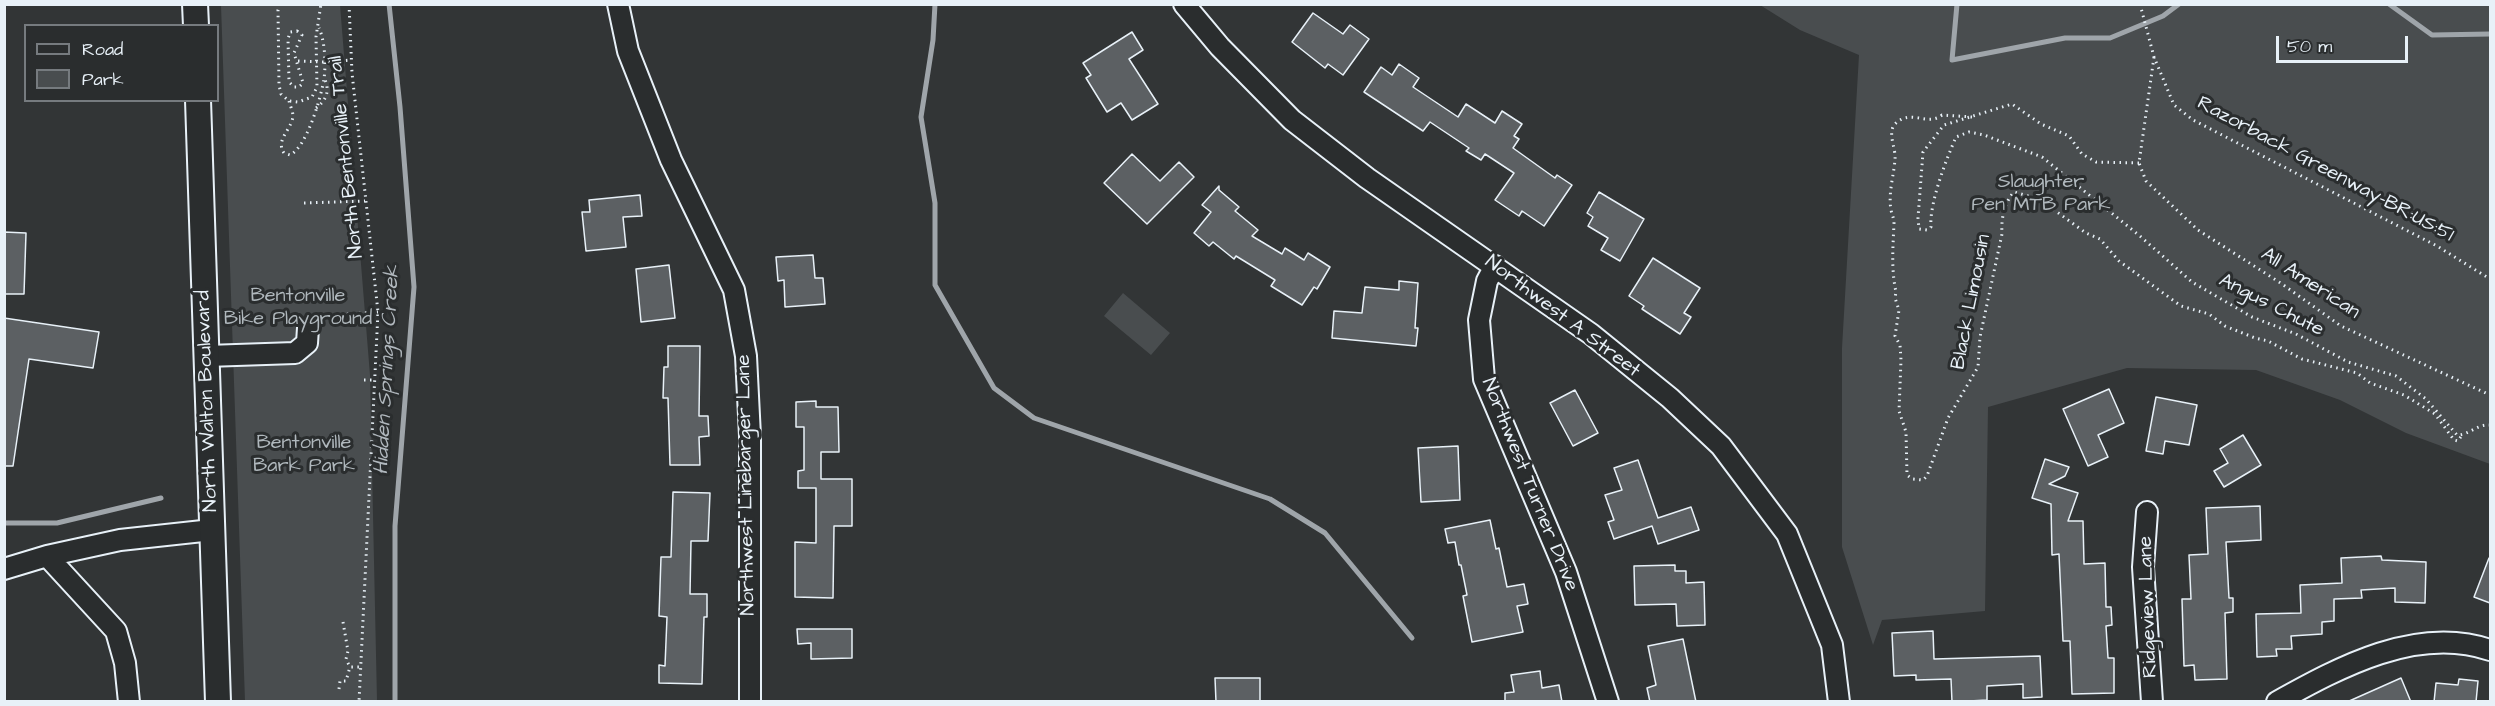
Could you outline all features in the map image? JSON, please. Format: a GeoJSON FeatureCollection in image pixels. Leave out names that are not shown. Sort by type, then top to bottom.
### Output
{"type":"FeatureCollection","features":[{"type":"Feature","properties":{"kind":"main road"},"geometry":{"type":"LineString","coordinates":[[195,4],[196,24]]}},
{"type":"Feature","properties":{"kind":"main road","name":"North Walton Boulevard"},"geometry":{"type":"LineString","coordinates":[[198,102],[218,702]]}},
{"type":"Feature","properties":{"kind":"street","name":"Northwest Linebarger Lane"},"geometry":{"type":"LineString","coordinates":[[618,4],[628,51],[671,160],[734,290],[746,356],[750,436],[750,702]]}},
{"type":"Feature","properties":{"kind":"street","name":"Northwest A Street"},"geometry":{"type":"LineString","coordinates":[[1184,4],[1220,47],[1292,120],[1367,178],[1600,341],[1670,398],[1721,446],[1787,534],[1832,645],[1839,702]]}},
{"type":"Feature","properties":{"kind":"street","name":"Northwest Turner Drive"},"geometry":{"type":"LineString","coordinates":[[1495,266],[1487,281],[1479,320],[1484,379],[1566,572],[1608,702]]}},
{"type":"Feature","properties":{"kind":"street"},"geometry":{"type":"LineString","coordinates":[[207,356],[295,353],[307,343],[308,328]]}},
{"type":"Feature","properties":{"kind":"street","name":"Ridgeview Lane"},"geometry":{"type":"LineString","coordinates":[[2147,512],[2143,567],[2152,702]]}},
{"type":"Feature","properties":{"kind":"street"},"geometry":{"type":"LineString","coordinates":[[4,569],[47,556],[120,540],[212,530]]}},
{"type":"Feature","properties":{"kind":"street"},"geometry":{"type":"LineString","coordinates":[[47,556],[116,631],[125,663],[129,702]]}},
{"type":"Feature","properties":{"kind":"street"},"geometry":{"type":"LineString","coordinates":[[2277,702],[2360,660],[2412,644],[2474,645],[2490,650]]}},
{"type":"Feature","properties":{"kind":"path"},"geometry":{"type":"LineString","coordinates":[[280,4],[278,10],[279,85],[281,94],[289,102],[293,116],[282,145],[284,153],[290,155],[297,150],[310,126],[324,79],[327,62],[318,26]]}},
{"type":"Feature","properties":{"kind":"path"},"geometry":{"type":"LineString","coordinates":[[289,102],[298,102],[312,97],[317,87],[316,62],[321,4]]}},
{"type":"Feature","properties":{"kind":"path","name":"North Bentonville Trail"},"geometry":{"type":"LineString","coordinates":[[349,4],[351,60],[378,312],[359,702]]}},
{"type":"Feature","properties":{"kind":"path","name":"Razorback Greenway-BR:US:51"},"geometry":{"type":"LineString","coordinates":[[2140,4],[2154,57],[2174,105],[2193,120],[2437,246],[2490,279]]}},
{"type":"Feature","properties":{"kind":"path"},"geometry":{"type":"LineString","coordinates":[[297,31],[302,35],[295,48],[297,61],[303,83],[299,87],[294,87],[290,82],[288,39],[290,33],[297,31]]}},
{"type":"Feature","properties":{"kind":"path"},"geometry":{"type":"LineString","coordinates":[[2139,163],[2154,57]]}},
{"type":"Feature","properties":{"kind":"path"},"geometry":{"type":"LineString","coordinates":[[297,61],[351,60]]}},
{"type":"Feature","properties":{"kind":"path"},"geometry":{"type":"LineString","coordinates":[[315,109],[325,98],[327,89],[324,79]]}},
{"type":"Feature","properties":{"kind":"path","name":"Angus Chute"},"geometry":{"type":"LineString","coordinates":[[2139,163],[2096,162],[2082,154],[2069,136],[2041,124],[2012,104],[1944,125],[1923,152],[1918,218],[1920,229],[1927,230],[1931,227],[1930,213],[1956,137],[1969,132],[1984,135],[2032,153],[2042,157],[2109,210],[2192,282],[2252,317],[2296,334],[2348,362],[2396,376],[2426,399],[2451,430],[2457,435],[2462,435]]}},
{"type":"Feature","properties":{"kind":"path","name":"Black Limousin"},"geometry":{"type":"LineString","coordinates":[[1972,117],[1942,115],[1926,120],[1919,116],[1907,116],[1894,125],[1891,133],[1896,148],[1891,185],[1891,210],[1894,222],[1892,251],[1895,298],[1899,310],[1895,336],[1901,350],[1899,411],[1906,432],[1907,475],[1912,479],[1923,480],[1927,476],[1947,418],[1978,367],[1980,337],[2002,234],[2001,222],[2014,192],[2039,199],[2053,211],[2100,239],[2119,261],[2181,306],[2209,314],[2225,326],[2268,341],[2302,359],[2357,373],[2370,383],[2404,395],[2434,414],[2454,440],[2458,441],[2462,435]]}},
{"type":"Feature","properties":{"kind":"path","name":"All American"},"geometry":{"type":"LineString","coordinates":[[2139,163],[2146,181],[2198,230],[2282,284],[2341,326],[2490,395]]}},
{"type":"Feature","properties":{"kind":"path"},"geometry":{"type":"LineString","coordinates":[[304,203],[365,201]]}},
{"type":"Feature","properties":{"kind":"path"},"geometry":{"type":"LineString","coordinates":[[335,315],[378,312]]}},
{"type":"Feature","properties":{"kind":"path"},"geometry":{"type":"LineString","coordinates":[[364,380],[375,380]]}},
{"type":"Feature","properties":{"kind":"path"},"geometry":{"type":"LineString","coordinates":[[2462,435],[2474,427],[2490,425]]}},
{"type":"Feature","properties":{"kind":"path"},"geometry":{"type":"LineString","coordinates":[[339,689],[340,681],[346,681],[350,667],[346,659],[348,651],[343,622]]}},
{"type":"Feature","properties":{"kind":"path"},"geometry":{"type":"LineString","coordinates":[[350,667],[360,667]]}},
{"type":"Feature","properties":{"kind":"green space"},"geometry":{"type":"Polygon","coordinates":[[[221,5],[340,5],[370,375],[377,701],[245,701],[221,5]]]}},
{"type":"Feature","properties":{"kind":"green space","name":"Slaughter Pen MTB Park"},"geometry":{"type":"Polygon","coordinates":[[[1760,5],[2490,5],[2490,464],[2406,433],[2340,400],[2256,370],[2127,368],[1988,407],[1985,611],[1882,620],[1873,645],[1842,547],[1842,348],[1859,55],[1800,30],[1760,5]]]}},
{"type":"Feature","properties":{"kind":"green space"},"geometry":{"type":"Polygon","coordinates":[[[1123,293],[1170,333],[1151,355],[1104,316],[1123,293]]]}},
{"type":"Feature","properties":{"kind":"building"},"geometry":{"type":"Polygon","coordinates":[[[1313,13],[1343,34],[1350,25],[1369,39],[1343,75],[1328,64],[1325,68],[1292,42],[1313,13]]]}},
{"type":"Feature","properties":{"kind":"building"},"geometry":{"type":"Polygon","coordinates":[[[1132,32],[1143,50],[1129,59],[1158,104],[1132,120],[1121,103],[1107,112],[1086,78],[1091,75],[1083,63],[1132,32]]]}},
{"type":"Feature","properties":{"kind":"building"},"geometry":{"type":"Polygon","coordinates":[[[1399,64],[1419,78],[1413,87],[1458,117],[1466,104],[1495,123],[1502,111],[1522,124],[1514,136],[1519,139],[1513,148],[1555,178],[1557,175],[1572,185],[1544,226],[1522,211],[1519,216],[1495,200],[1514,173],[1485,154],[1481,160],[1466,151],[1469,148],[1430,122],[1423,131],[1364,92],[1381,67],[1392,75],[1399,64]]]}},
{"type":"Feature","properties":{"kind":"building"},"geometry":{"type":"Polygon","coordinates":[[[1132,154],[1160,181],[1179,162],[1194,177],[1147,224],[1104,183],[1132,154]]]}},
{"type":"Feature","properties":{"kind":"building"},"geometry":{"type":"Polygon","coordinates":[[[1219,186],[1219,190],[1239,207],[1235,211],[1258,230],[1252,236],[1282,254],[1285,248],[1304,260],[1308,253],[1330,267],[1317,289],[1314,287],[1302,305],[1271,286],[1275,280],[1236,256],[1234,259],[1213,242],[1209,246],[1194,233],[1211,212],[1202,205],[1219,186]]]}},
{"type":"Feature","properties":{"kind":"building"},"geometry":{"type":"Polygon","coordinates":[[[1599,192],[1644,219],[1620,261],[1601,250],[1608,238],[1588,226],[1593,217],[1587,213],[1599,192]]]}},
{"type":"Feature","properties":{"kind":"building"},"geometry":{"type":"Polygon","coordinates":[[[640,195],[642,216],[623,217],[626,247],[586,251],[582,212],[590,212],[589,200],[640,195]]]}},
{"type":"Feature","properties":{"kind":"building"},"geometry":{"type":"Polygon","coordinates":[[[4,232],[26,233],[24,294],[4,294],[4,232]]]}},
{"type":"Feature","properties":{"kind":"building"},"geometry":{"type":"Polygon","coordinates":[[[813,255],[815,278],[823,278],[825,304],[785,307],[784,280],[778,281],[776,257],[813,255]]]}},
{"type":"Feature","properties":{"kind":"building"},"geometry":{"type":"Polygon","coordinates":[[[1653,258],[1700,288],[1684,313],[1691,317],[1680,334],[1642,309],[1644,306],[1629,296],[1653,258]]]}},
{"type":"Feature","properties":{"kind":"building"},"geometry":{"type":"Polygon","coordinates":[[[669,265],[675,318],[641,322],[636,269],[669,265]]]}},
{"type":"Feature","properties":{"kind":"building"},"geometry":{"type":"Polygon","coordinates":[[[1399,281],[1418,283],[1416,346],[1332,338],[1334,311],[1362,313],[1365,287],[1399,290],[1399,281]]]}},
{"type":"Feature","properties":{"kind":"building"},"geometry":{"type":"Polygon","coordinates":[[[4,318],[99,332],[93,368],[29,359],[13,466],[4,466],[4,318]]]}},
{"type":"Feature","properties":{"kind":"building"},"geometry":{"type":"Polygon","coordinates":[[[668,346],[700,346],[699,416],[708,416],[709,436],[699,437],[700,465],[670,465],[668,398],[663,398],[664,367],[668,367],[668,346]]]}},
{"type":"Feature","properties":{"kind":"building"},"geometry":{"type":"Polygon","coordinates":[[[2109,389],[2124,423],[2098,435],[2108,457],[2088,466],[2063,409],[2109,389]]]}},
{"type":"Feature","properties":{"kind":"building"},"geometry":{"type":"Polygon","coordinates":[[[1575,390],[1598,433],[1573,446],[1550,403],[1575,390]]]}},
{"type":"Feature","properties":{"kind":"building"},"geometry":{"type":"Polygon","coordinates":[[[2156,397],[2197,405],[2189,445],[2165,441],[2163,454],[2146,451],[2156,397]]]}},
{"type":"Feature","properties":{"kind":"building"},"geometry":{"type":"Polygon","coordinates":[[[816,401],[816,407],[838,407],[839,452],[821,452],[821,479],[852,479],[852,526],[834,526],[833,598],[795,597],[795,542],[816,543],[816,488],[798,488],[798,471],[804,470],[804,427],[796,427],[796,402],[816,401]]]}},
{"type":"Feature","properties":{"kind":"building"},"geometry":{"type":"Polygon","coordinates":[[[2243,435],[2261,465],[2224,487],[2214,471],[2228,463],[2220,449],[2243,435]]]}},
{"type":"Feature","properties":{"kind":"building"},"geometry":{"type":"Polygon","coordinates":[[[1458,446],[1460,500],[1421,502],[1418,448],[1458,446]]]}},
{"type":"Feature","properties":{"kind":"building"},"geometry":{"type":"Polygon","coordinates":[[[2045,459],[2069,467],[2065,476],[2049,484],[2078,493],[2068,521],[2083,521],[2084,564],[2105,563],[2106,607],[2111,607],[2112,625],[2106,626],[2108,658],[2114,658],[2114,693],[2072,694],[2070,641],[2063,641],[2059,554],[2052,555],[2051,504],[2032,498],[2045,459]]]}},
{"type":"Feature","properties":{"kind":"building"},"geometry":{"type":"Polygon","coordinates":[[[1638,460],[1658,518],[1691,507],[1699,530],[1658,544],[1652,526],[1614,539],[1608,522],[1614,520],[1605,495],[1622,490],[1614,468],[1638,460]]]}},
{"type":"Feature","properties":{"kind":"building"},"geometry":{"type":"Polygon","coordinates":[[[673,492],[710,493],[708,541],[691,541],[690,594],[707,594],[702,684],[659,683],[659,665],[665,666],[667,617],[659,616],[661,557],[671,557],[673,492]]]}},
{"type":"Feature","properties":{"kind":"building"},"geometry":{"type":"Polygon","coordinates":[[[2260,506],[2261,540],[2226,542],[2229,598],[2233,598],[2233,612],[2225,613],[2227,679],[2195,680],[2194,665],[2184,666],[2182,599],[2191,599],[2189,555],[2208,554],[2206,508],[2260,506]]]}},
{"type":"Feature","properties":{"kind":"building"},"geometry":{"type":"Polygon","coordinates":[[[1490,520],[1496,549],[1499,548],[1507,587],[1524,584],[1528,604],[1517,606],[1523,632],[1472,642],[1463,596],[1467,595],[1461,565],[1459,565],[1455,542],[1448,543],[1445,529],[1490,520]]]}},
{"type":"Feature","properties":{"kind":"building"},"geometry":{"type":"Polygon","coordinates":[[[2381,556],[2382,560],[2426,562],[2425,603],[2395,602],[2395,588],[2361,590],[2362,598],[2334,599],[2334,621],[2322,622],[2322,634],[2291,636],[2292,649],[2276,649],[2277,656],[2257,657],[2256,614],[2301,613],[2300,585],[2342,583],[2341,558],[2381,556]]]}},
{"type":"Feature","properties":{"kind":"building"},"geometry":{"type":"Polygon","coordinates":[[[2490,558],[2490,603],[2474,597],[2490,558]]]}},
{"type":"Feature","properties":{"kind":"building"},"geometry":{"type":"Polygon","coordinates":[[[1675,565],[1675,571],[1686,571],[1686,583],[1704,582],[1705,625],[1677,626],[1676,604],[1635,605],[1634,566],[1675,565]]]}},
{"type":"Feature","properties":{"kind":"building"},"geometry":{"type":"Polygon","coordinates":[[[797,629],[852,629],[852,658],[811,659],[811,643],[798,644],[797,629]]]}},
{"type":"Feature","properties":{"kind":"building"},"geometry":{"type":"Polygon","coordinates":[[[1933,631],[1934,659],[2040,656],[2042,697],[2023,698],[2023,684],[1987,686],[1987,700],[1952,702],[1951,679],[1916,680],[1916,675],[1894,676],[1892,633],[1933,631]]]}},
{"type":"Feature","properties":{"kind":"building"},"geometry":{"type":"Polygon","coordinates":[[[1683,639],[1696,702],[1650,702],[1647,688],[1656,685],[1648,646],[1683,639]]]}},
{"type":"Feature","properties":{"kind":"building"},"geometry":{"type":"Polygon","coordinates":[[[1540,671],[1542,688],[1559,685],[1562,702],[1505,702],[1505,693],[1514,692],[1511,675],[1540,671]]]}},
{"type":"Feature","properties":{"kind":"building"},"geometry":{"type":"Polygon","coordinates":[[[1215,678],[1260,678],[1260,702],[1216,702],[1215,678]]]}},
{"type":"Feature","properties":{"kind":"building"},"geometry":{"type":"Polygon","coordinates":[[[2401,678],[2411,702],[2347,702],[2401,678]]]}},
{"type":"Feature","properties":{"kind":"building"},"geometry":{"type":"Polygon","coordinates":[[[2459,679],[2478,681],[2476,702],[2434,702],[2436,683],[2458,685],[2459,679]]]}},
{"type":"Feature","properties":{"kind":"waterway","name":"Hidden Springs Creek"},"geometry":{"type":"LineString","coordinates":[[389,4],[400,107],[414,287],[395,526],[395,702]]}},
{"type":"Feature","properties":{"kind":"waterway"},"geometry":{"type":"LineString","coordinates":[[935,4],[933,40],[921,117],[935,203],[935,285],[994,388],[1034,418],[1270,499],[1325,533],[1412,638]]}},
{"type":"Feature","properties":{"kind":"waterway"},"geometry":{"type":"LineString","coordinates":[[1957,4],[1952,60],[2065,38],[2110,38],[2163,16],[2179,4]]}},
{"type":"Feature","properties":{"kind":"waterway"},"geometry":{"type":"LineString","coordinates":[[2389,4],[2432,35],[2490,34]]}},
{"type":"Feature","properties":{"kind":"waterway"},"geometry":{"type":"LineString","coordinates":[[4,523],[57,523],[161,498]]}},
{"type":"Feature","properties":{"kind":"park label","name":"Bentonville Bike Playground"},"geometry":{"type":"Point","coordinates":[298,308]}},
{"type":"Feature","properties":{"kind":"park label","name":"Bentonville Bark Park"},"geometry":{"type":"Point","coordinates":[304,456]}}]}
